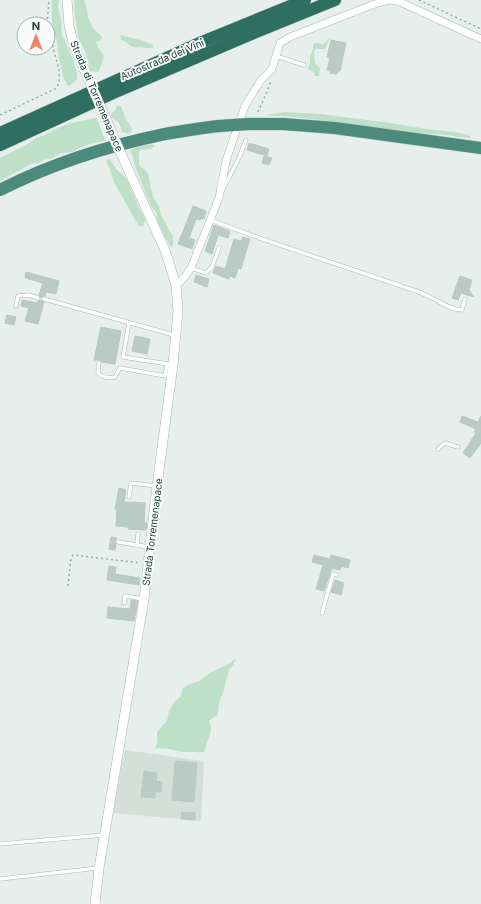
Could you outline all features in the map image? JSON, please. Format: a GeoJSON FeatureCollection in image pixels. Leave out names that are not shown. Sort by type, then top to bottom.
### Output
{"type":"FeatureCollection","features":[{"type":"Feature","properties":{"kind":"highway","name":"Autostrada dei Vini"},"geometry":{"type":"LineString","coordinates":[[0,133],[202,42],[305,0]]}},
{"type":"Feature","properties":{"kind":"highway","name":"Autostrada dei Vini"},"geometry":{"type":"LineString","coordinates":[[0,146],[113,93],[335,0]]}},
{"type":"Feature","properties":{"kind":"highway"},"geometry":{"type":"LineString","coordinates":[[0,190],[21,179],[59,163],[102,149],[165,134],[219,126],[283,124],[335,128],[481,148]]}},
{"type":"Feature","properties":{"kind":"street","name":"Strada di Torremenapace"},"geometry":{"type":"LineString","coordinates":[[67,0],[69,26],[74,46],[127,167]]}},
{"type":"Feature","properties":{"kind":"street"},"geometry":{"type":"LineString","coordinates":[[176,285],[184,278],[191,268],[219,198],[226,162],[245,106],[260,80],[272,69],[280,43],[290,37],[372,5],[389,0],[398,1],[481,39]]}},
{"type":"Feature","properties":{"kind":"street","name":"Strada Torremenapace"},"geometry":{"type":"LineString","coordinates":[[95,904],[99,868],[149,564],[170,364],[176,336],[178,311],[176,285],[165,250],[127,167]]}},
{"type":"Feature","properties":{"kind":"lane"},"geometry":{"type":"LineString","coordinates":[[276,56],[304,65]]}},
{"type":"Feature","properties":{"kind":"lane"},"geometry":{"type":"LineString","coordinates":[[219,198],[239,158],[246,140]]}},
{"type":"Feature","properties":{"kind":"lane"},"geometry":{"type":"LineString","coordinates":[[210,220],[413,290],[457,310],[462,310],[465,300]]}},
{"type":"Feature","properties":{"kind":"lane"},"geometry":{"type":"LineString","coordinates":[[191,268],[206,273],[212,267],[219,248]]}},
{"type":"Feature","properties":{"kind":"lane"},"geometry":{"type":"LineString","coordinates":[[16,306],[18,296],[29,295],[38,298]]}},
{"type":"Feature","properties":{"kind":"lane"},"geometry":{"type":"LineString","coordinates":[[44,300],[176,336]]}},
{"type":"Feature","properties":{"kind":"lane"},"geometry":{"type":"LineString","coordinates":[[99,363],[98,373],[103,377],[115,377],[120,368],[164,376],[170,364],[123,357],[129,323]]}},
{"type":"Feature","properties":{"kind":"lane"},"geometry":{"type":"LineString","coordinates":[[438,450],[446,443],[458,447]]}},
{"type":"Feature","properties":{"kind":"lane"},"geometry":{"type":"LineString","coordinates":[[129,497],[131,483],[157,486]]}},
{"type":"Feature","properties":{"kind":"lane"},"geometry":{"type":"LineString","coordinates":[[137,545],[138,534]]}},
{"type":"Feature","properties":{"kind":"lane"},"geometry":{"type":"LineString","coordinates":[[118,542],[150,547]]}},
{"type":"Feature","properties":{"kind":"lane"},"geometry":{"type":"LineString","coordinates":[[322,614],[333,574],[337,575]]}},
{"type":"Feature","properties":{"kind":"lane"},"geometry":{"type":"LineString","coordinates":[[124,603],[125,596],[144,599]]}},
{"type":"Feature","properties":{"kind":"lane"},"geometry":{"type":"LineString","coordinates":[[0,844],[105,835]]}},
{"type":"Feature","properties":{"kind":"lane"},"geometry":{"type":"LineString","coordinates":[[0,879],[99,868]]}},
{"type":"Feature","properties":{"kind":"path"},"geometry":{"type":"LineString","coordinates":[[48,16],[49,0]]}},
{"type":"Feature","properties":{"kind":"path"},"geometry":{"type":"LineString","coordinates":[[419,0],[481,29]]}},
{"type":"Feature","properties":{"kind":"path"},"geometry":{"type":"LineString","coordinates":[[0,115],[57,88],[59,81],[55,56]]}},
{"type":"Feature","properties":{"kind":"path"},"geometry":{"type":"LineString","coordinates":[[258,112],[271,79],[272,69]]}},
{"type":"Feature","properties":{"kind":"path"},"geometry":{"type":"LineString","coordinates":[[68,586],[71,556],[73,555],[149,564]]}},
{"type":"Feature","properties":{"kind":"shaded area"},"geometry":{"type":"Polygon","coordinates":[[[125,750],[204,761],[201,821],[112,813],[125,750]]]}},
{"type":"Feature","properties":{"kind":"green space"},"geometry":{"type":"Polygon","coordinates":[[[52,0],[59,0],[58,8],[61,19],[62,35],[72,57],[77,73],[77,79],[68,86],[63,77],[59,60],[56,38],[56,16],[52,16],[52,0]]]}},
{"type":"Feature","properties":{"kind":"green space"},"geometry":{"type":"Polygon","coordinates":[[[74,0],[84,0],[88,17],[93,28],[102,38],[96,42],[104,56],[98,72],[91,71],[85,51],[79,40],[74,0]]]}},
{"type":"Feature","properties":{"kind":"green space"},"geometry":{"type":"Polygon","coordinates":[[[120,35],[145,42],[153,45],[153,47],[133,47],[121,40],[120,35]]]}},
{"type":"Feature","properties":{"kind":"green space"},"geometry":{"type":"Polygon","coordinates":[[[330,37],[325,49],[317,49],[314,51],[315,63],[320,68],[319,76],[315,76],[314,72],[308,69],[313,44],[324,44],[330,37]]]}},
{"type":"Feature","properties":{"kind":"green space"},"geometry":{"type":"Polygon","coordinates":[[[117,106],[121,106],[131,127],[132,131],[128,134],[122,132],[119,123],[111,114],[117,106]]]}},
{"type":"Feature","properties":{"kind":"green space"},"geometry":{"type":"Polygon","coordinates":[[[285,112],[321,114],[390,123],[461,133],[469,135],[471,138],[413,133],[321,120],[265,115],[285,112]]]}},
{"type":"Feature","properties":{"kind":"green space"},"geometry":{"type":"Polygon","coordinates":[[[94,118],[97,119],[105,141],[93,143],[73,152],[61,153],[53,158],[31,164],[0,181],[0,158],[26,145],[36,138],[58,128],[71,123],[94,118]]]}},
{"type":"Feature","properties":{"kind":"green space"},"geometry":{"type":"Polygon","coordinates":[[[153,144],[155,146],[150,149],[140,150],[139,164],[149,175],[153,197],[159,206],[161,215],[173,237],[172,248],[157,220],[156,212],[151,206],[130,151],[140,146],[153,144]]]}},
{"type":"Feature","properties":{"kind":"green space"},"geometry":{"type":"Polygon","coordinates":[[[110,159],[116,169],[128,182],[145,219],[142,227],[138,225],[114,182],[106,161],[110,159]]]}},
{"type":"Feature","properties":{"kind":"green space"},"geometry":{"type":"Polygon","coordinates":[[[236,658],[229,670],[219,702],[217,716],[209,721],[211,728],[210,735],[204,752],[183,752],[155,748],[158,742],[157,732],[167,721],[169,711],[175,701],[181,696],[182,689],[199,681],[213,671],[227,665],[236,658]]]}},
{"type":"Feature","properties":{"kind":"building"},"geometry":{"type":"Polygon","coordinates":[[[331,40],[346,43],[340,71],[338,71],[337,74],[330,73],[330,71],[327,70],[330,58],[327,57],[331,40]]]}},
{"type":"Feature","properties":{"kind":"building"},"geometry":{"type":"Polygon","coordinates":[[[249,143],[269,149],[267,156],[247,150],[249,143]]]}},
{"type":"Feature","properties":{"kind":"building"},"geometry":{"type":"Polygon","coordinates":[[[264,156],[272,158],[269,165],[262,163],[264,156]]]}},
{"type":"Feature","properties":{"kind":"building"},"geometry":{"type":"Polygon","coordinates":[[[193,206],[206,211],[204,219],[196,219],[189,238],[195,240],[192,249],[178,244],[193,206]]]}},
{"type":"Feature","properties":{"kind":"building"},"geometry":{"type":"Polygon","coordinates":[[[214,225],[230,231],[228,238],[218,235],[212,254],[205,251],[214,225]]]}},
{"type":"Feature","properties":{"kind":"building"},"geometry":{"type":"Polygon","coordinates":[[[243,237],[250,239],[241,269],[238,268],[235,278],[230,276],[229,279],[213,273],[216,266],[225,269],[234,239],[241,241],[243,237]]]}},
{"type":"Feature","properties":{"kind":"building"},"geometry":{"type":"Polygon","coordinates":[[[26,272],[59,281],[56,294],[46,292],[45,296],[41,298],[39,295],[43,283],[25,278],[26,272]]]}},
{"type":"Feature","properties":{"kind":"building"},"geometry":{"type":"Polygon","coordinates":[[[196,275],[209,279],[207,287],[194,282],[196,275]]]}},
{"type":"Feature","properties":{"kind":"building"},"geometry":{"type":"Polygon","coordinates":[[[460,276],[472,280],[469,290],[474,297],[461,293],[458,300],[452,298],[460,276]]]}},
{"type":"Feature","properties":{"kind":"building"},"geometry":{"type":"Polygon","coordinates":[[[22,300],[37,303],[41,300],[44,302],[38,324],[25,321],[29,308],[21,306],[22,300]]]}},
{"type":"Feature","properties":{"kind":"building"},"geometry":{"type":"Polygon","coordinates":[[[7,315],[16,317],[14,325],[5,323],[7,315]]]}},
{"type":"Feature","properties":{"kind":"building"},"geometry":{"type":"Polygon","coordinates":[[[101,327],[121,331],[115,364],[94,360],[101,327]]]}},
{"type":"Feature","properties":{"kind":"building"},"geometry":{"type":"Polygon","coordinates":[[[135,336],[150,339],[147,354],[132,351],[135,336]]]}},
{"type":"Feature","properties":{"kind":"building"},"geometry":{"type":"Polygon","coordinates":[[[462,416],[478,422],[481,416],[481,443],[470,458],[463,453],[476,433],[474,432],[476,429],[460,422],[462,416]]]}},
{"type":"Feature","properties":{"kind":"building"},"geometry":{"type":"Polygon","coordinates":[[[119,488],[126,490],[124,502],[145,503],[144,523],[147,523],[146,530],[128,529],[128,527],[116,526],[117,509],[115,509],[119,488]]]}},
{"type":"Feature","properties":{"kind":"building"},"geometry":{"type":"Polygon","coordinates":[[[111,537],[117,538],[115,542],[115,550],[109,549],[111,537]]]}},
{"type":"Feature","properties":{"kind":"building"},"geometry":{"type":"Polygon","coordinates":[[[314,555],[330,559],[331,555],[350,560],[348,568],[341,566],[340,570],[332,568],[324,591],[316,589],[323,565],[312,562],[314,555]]]}},
{"type":"Feature","properties":{"kind":"building"},"geometry":{"type":"Polygon","coordinates":[[[109,566],[116,567],[115,574],[140,578],[139,585],[107,580],[109,566]]]}},
{"type":"Feature","properties":{"kind":"building"},"geometry":{"type":"Polygon","coordinates":[[[335,580],[344,583],[341,595],[331,592],[335,580]]]}},
{"type":"Feature","properties":{"kind":"building"},"geometry":{"type":"Polygon","coordinates":[[[131,600],[138,601],[134,621],[107,618],[108,607],[130,609],[131,600]]]}},
{"type":"Feature","properties":{"kind":"building"},"geometry":{"type":"Polygon","coordinates":[[[175,761],[197,763],[194,802],[172,800],[175,761]]]}},
{"type":"Feature","properties":{"kind":"building"},"geometry":{"type":"Polygon","coordinates":[[[144,771],[157,773],[156,781],[162,782],[161,792],[155,792],[155,798],[141,797],[144,771]]]}},
{"type":"Feature","properties":{"kind":"building"},"geometry":{"type":"Polygon","coordinates":[[[182,812],[195,813],[195,820],[181,819],[182,812]]]}}]}
